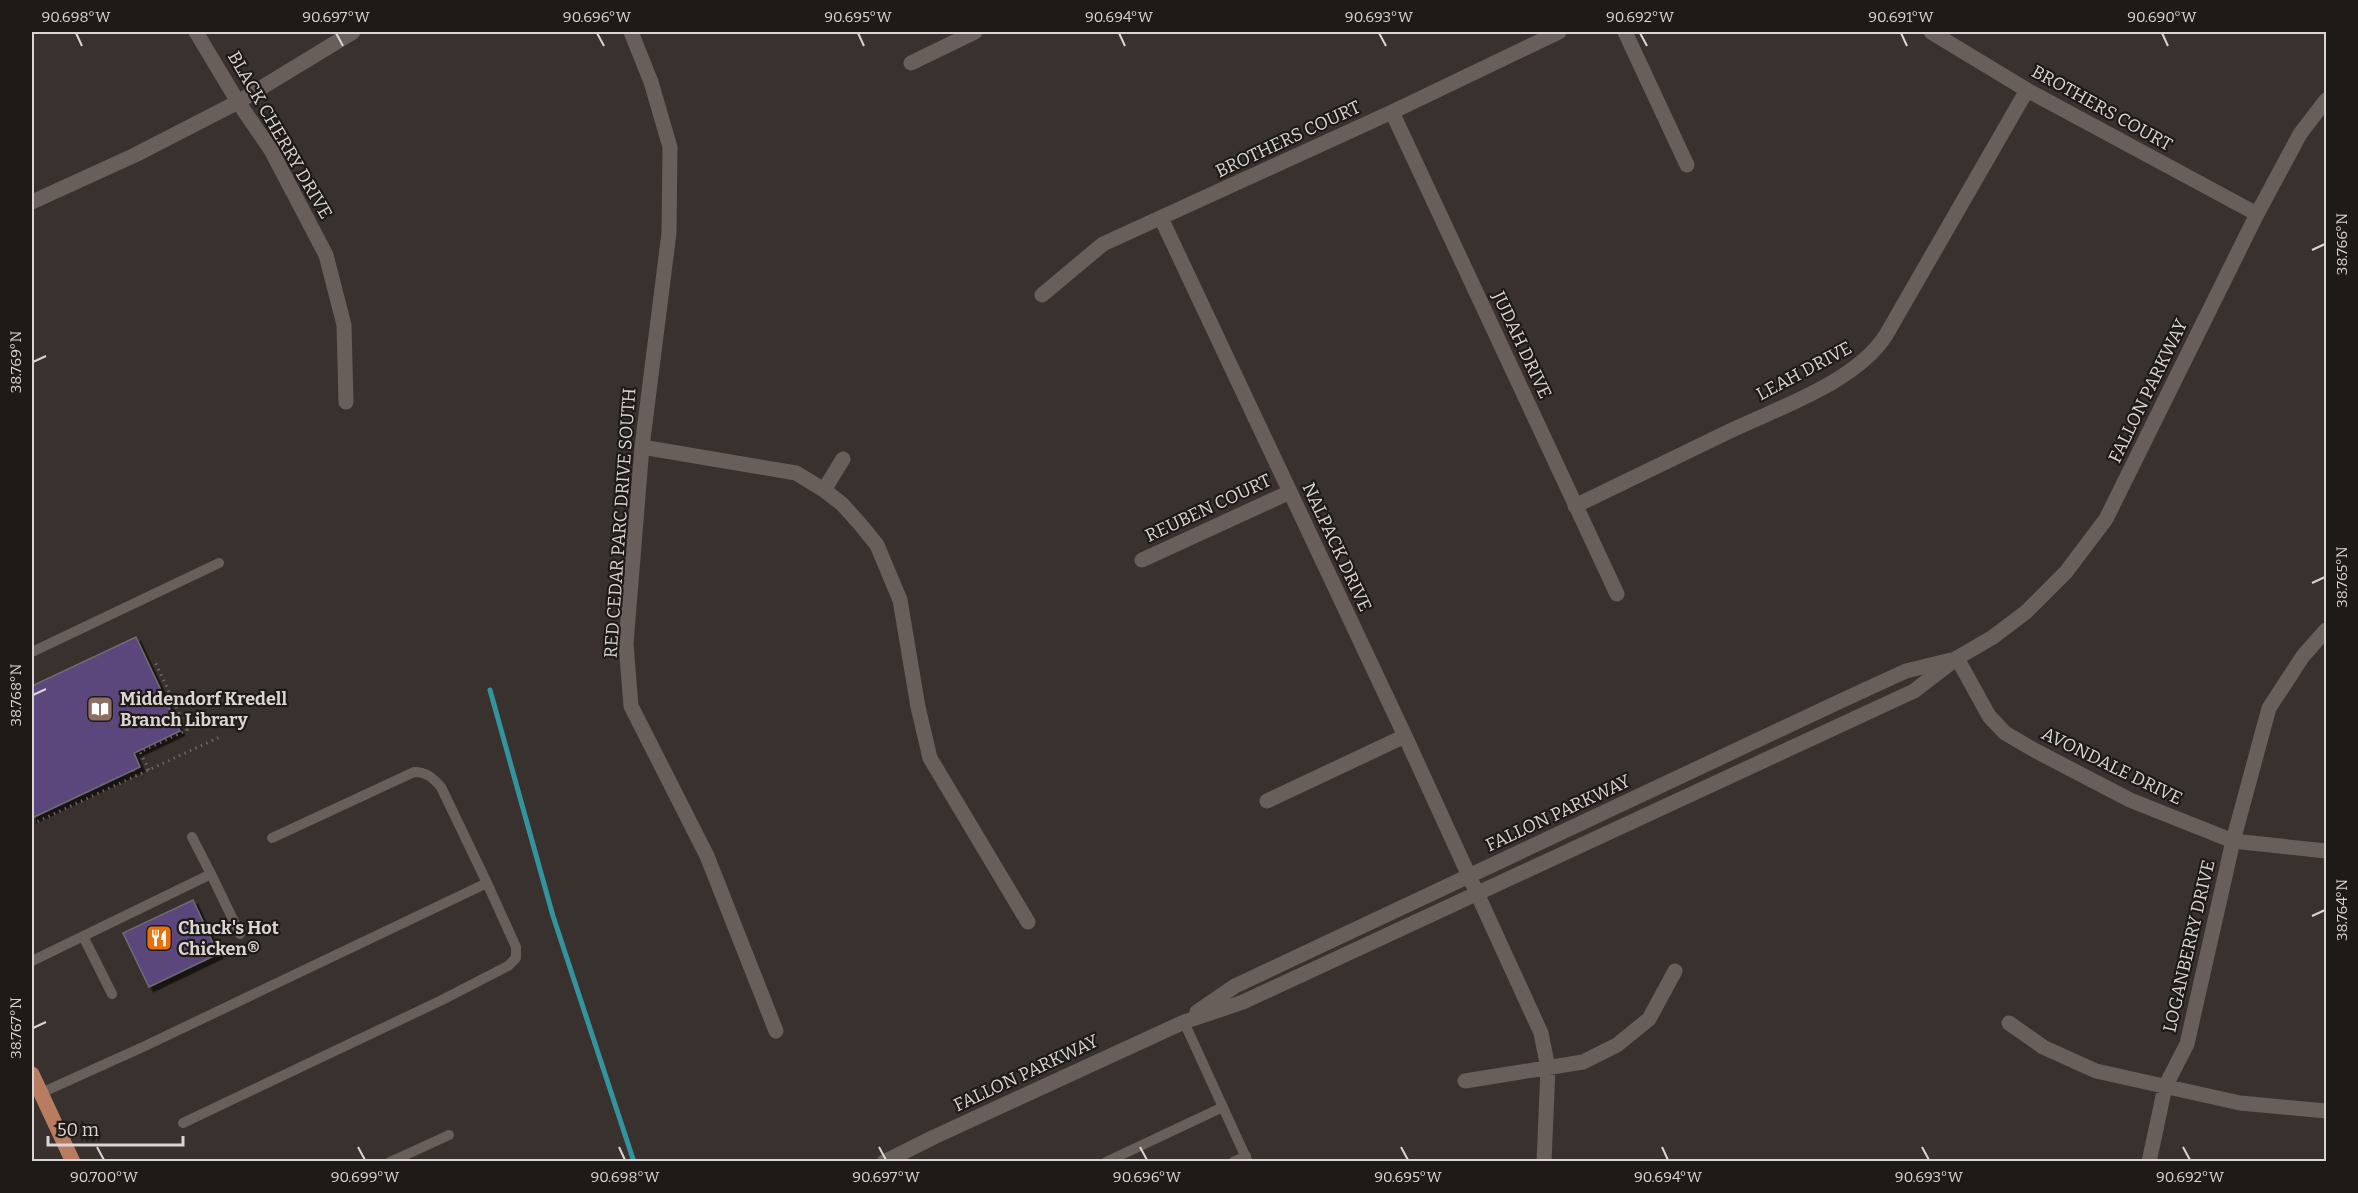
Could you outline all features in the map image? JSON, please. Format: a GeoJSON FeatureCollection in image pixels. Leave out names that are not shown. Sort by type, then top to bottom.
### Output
{"type":"FeatureCollection","features":[{"type":"Feature","properties":{"kind":"main road"},"geometry":{"type":"LineString","coordinates":[[32,1074],[73,1161]]}},
{"type":"Feature","properties":{"kind":"street","name":"BLACK CHERRY DRIVE"},"geometry":{"type":"LineString","coordinates":[[196,32],[238,102],[276,158],[326,255],[344,325],[346,402]]}},
{"type":"Feature","properties":{"kind":"street"},"geometry":{"type":"LineString","coordinates":[[32,201],[135,155],[238,102],[353,32]]}},
{"type":"Feature","properties":{"kind":"street","name":"RED CEDAR PARC DRIVE SOUTH"},"geometry":{"type":"LineString","coordinates":[[631,32],[651,82],[670,147],[669,233],[642,447],[626,644],[631,706],[707,856],[776,1031]]}},
{"type":"Feature","properties":{"kind":"street"},"geometry":{"type":"LineString","coordinates":[[911,63],[975,32]]}},
{"type":"Feature","properties":{"kind":"street","name":"BROTHERS COURT"},"geometry":{"type":"LineString","coordinates":[[1042,295],[1103,244],[1392,112],[1559,32]]}},
{"type":"Feature","properties":{"kind":"street"},"geometry":{"type":"LineString","coordinates":[[1625,32],[1687,165]]}},
{"type":"Feature","properties":{"kind":"street","name":"BROTHERS COURT"},"geometry":{"type":"LineString","coordinates":[[1931,32],[2027,90],[2257,214]]}},
{"type":"Feature","properties":{"kind":"street","name":"LEAH DRIVE"},"geometry":{"type":"LineString","coordinates":[[1575,506],[1815,391],[1865,361],[1886,335],[2027,90]]}},
{"type":"Feature","properties":{"kind":"street","name":"FALLON PARKWAY"},"geometry":{"type":"LineString","coordinates":[[884,1161],[1184,1022],[1243,1002],[1914,691],[1957,658],[1993,637],[2026,612],[2066,572],[2106,519],[2257,214],[2300,134],[2326,100]]}},
{"type":"Feature","properties":{"kind":"street","name":"JUDAH DRIVE"},"geometry":{"type":"LineString","coordinates":[[1392,112],[1617,594]]}},
{"type":"Feature","properties":{"kind":"street","name":"NALPACK DRIVE"},"geometry":{"type":"LineString","coordinates":[[1161,218],[1405,736],[1541,1033],[1548,1068],[1544,1161]]}},
{"type":"Feature","properties":{"kind":"street"},"geometry":{"type":"LineString","coordinates":[[642,447],[795,473],[842,504],[877,545],[900,600],[918,707],[930,758],[1028,922]]}},
{"type":"Feature","properties":{"kind":"street"},"geometry":{"type":"LineString","coordinates":[[824,490],[843,459]]}},
{"type":"Feature","properties":{"kind":"street","name":"REUBEN COURT"},"geometry":{"type":"LineString","coordinates":[[1142,560],[1290,492]]}},
{"type":"Feature","properties":{"kind":"street","name":"LOGANBERRY DRIVE"},"geometry":{"type":"LineString","coordinates":[[2149,1161],[2165,1087],[2187,1044],[2233,841],[2269,708],[2303,656],[2326,630]]}},
{"type":"Feature","properties":{"kind":"street","name":"FALLON PARKWAY"},"geometry":{"type":"LineString","coordinates":[[1184,1022],[1235,986],[1906,671],[1957,658]]}},
{"type":"Feature","properties":{"kind":"street","name":"AVONDALE DRIVE"},"geometry":{"type":"LineString","coordinates":[[1957,658],[1989,716],[2005,733],[2130,800],[2233,841],[2326,850]]}},
{"type":"Feature","properties":{"kind":"street"},"geometry":{"type":"LineString","coordinates":[[1267,801],[1405,736]]}},
{"type":"Feature","properties":{"kind":"street"},"geometry":{"type":"LineString","coordinates":[[1466,1081],[1583,1062],[1617,1045],[1649,1019],[1675,971]]}},
{"type":"Feature","properties":{"kind":"street"},"geometry":{"type":"LineString","coordinates":[[2009,1023],[2043,1047],[2096,1071],[2240,1103],[2326,1111]]}},
{"type":"Feature","properties":{"kind":"lane"},"geometry":{"type":"LineString","coordinates":[[32,652],[219,563]]}},
{"type":"Feature","properties":{"kind":"lane"},"geometry":{"type":"LineString","coordinates":[[183,1123],[432,1005],[508,966],[516,958],[516,947],[441,787],[422,772],[414,771],[272,838]]}},
{"type":"Feature","properties":{"kind":"lane"},"geometry":{"type":"LineString","coordinates":[[192,837],[240,934]]}},
{"type":"Feature","properties":{"kind":"lane"},"geometry":{"type":"LineString","coordinates":[[32,961],[211,874]]}},
{"type":"Feature","properties":{"kind":"lane"},"geometry":{"type":"LineString","coordinates":[[40,1093],[145,1046],[487,884]]}},
{"type":"Feature","properties":{"kind":"lane"},"geometry":{"type":"LineString","coordinates":[[83,936],[112,994]]}},
{"type":"Feature","properties":{"kind":"lane"},"geometry":{"type":"LineString","coordinates":[[1184,1022],[1247,1159],[1233,1161]]}},
{"type":"Feature","properties":{"kind":"lane"},"geometry":{"type":"LineString","coordinates":[[1106,1161],[1222,1107]]}},
{"type":"Feature","properties":{"kind":"lane"},"geometry":{"type":"LineString","coordinates":[[390,1161],[449,1135]]}},
{"type":"Feature","properties":{"kind":"path"},"geometry":{"type":"LineString","coordinates":[[148,770],[140,752],[187,730],[155,662]]}},
{"type":"Feature","properties":{"kind":"path"},"geometry":{"type":"LineString","coordinates":[[32,825],[222,736]]}},
{"type":"Feature","properties":{"kind":"path"},"geometry":{"type":"LineString","coordinates":[[133,770],[136,776]]}},
{"type":"Feature","properties":{"kind":"building","name":"Middendorf Kredell Branch Library"},"geometry":{"type":"Polygon","coordinates":[[[136,637],[180,731],[134,753],[140,767],[32,818],[32,686],[136,637]]]}},
{"type":"Feature","properties":{"kind":"building"},"geometry":{"type":"Polygon","coordinates":[[[193,900],[218,954],[149,987],[123,933],[193,900]]]}},
{"type":"Feature","properties":{"kind":"waterway"},"geometry":{"type":"LineString","coordinates":[[490,690],[553,916],[634,1162]]}},
{"type":"Feature","properties":{"kind":"place","name":"Middendorf Kredell Branch Library"},"geometry":{"type":"Point","coordinates":[100,709]}},
{"type":"Feature","properties":{"kind":"place","name":"Chuck's Hot Chicken®"},"geometry":{"type":"Point","coordinates":[159,938]}}]}
